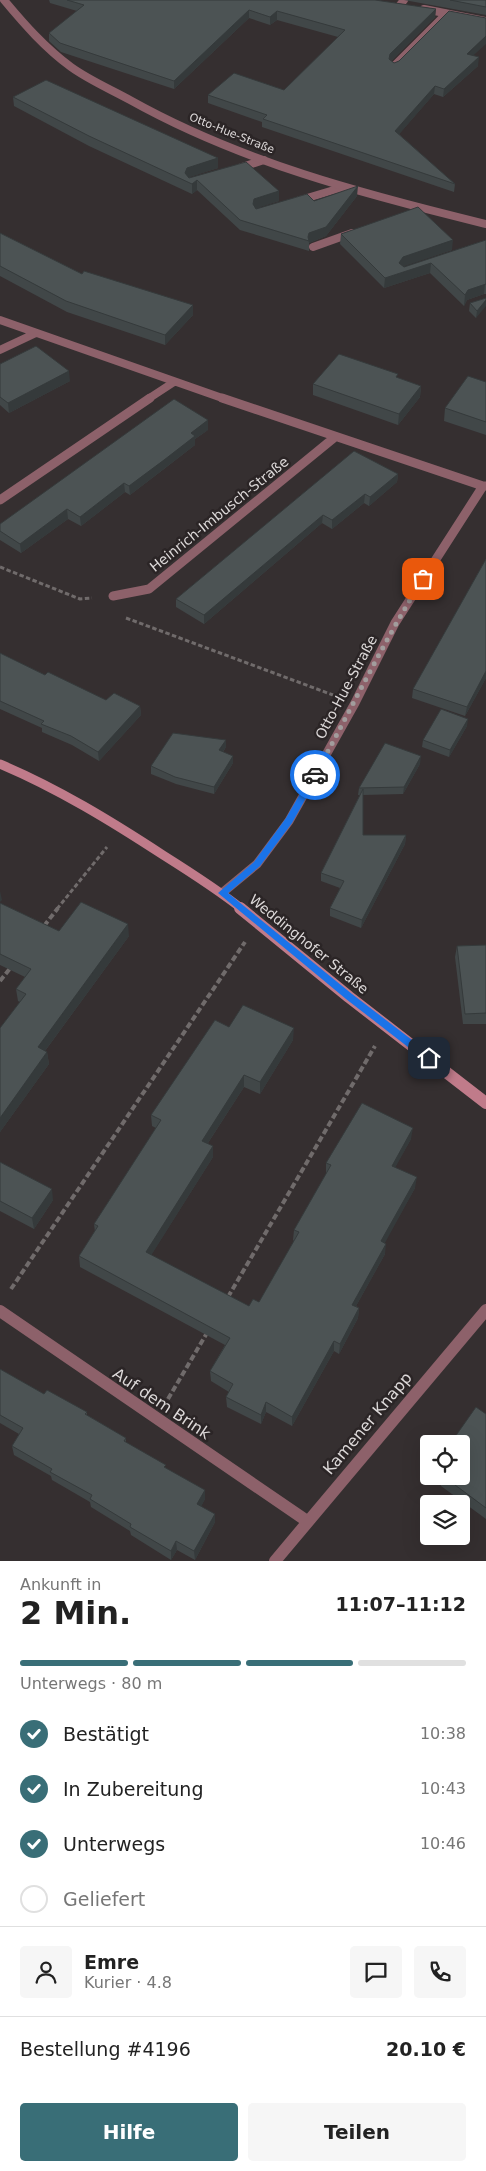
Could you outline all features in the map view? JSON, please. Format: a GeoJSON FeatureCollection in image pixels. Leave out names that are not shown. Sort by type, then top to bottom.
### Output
{"type":"FeatureCollection","features":[{"type":"Feature","properties":{"kind":"street","name":"Otto-Hue-Straße"},"geometry":{"type":"LineString","coordinates":[[4,0],[19,18],[65,63],[140,107],[224,145],[264,160],[344,187],[486,224]]}},
{"type":"Feature","properties":{"kind":"street"},"geometry":{"type":"LineString","coordinates":[[391,4],[402,2],[409,6]]}},
{"type":"Feature","properties":{"kind":"street"},"geometry":{"type":"LineString","coordinates":[[418,8],[486,21]]}},
{"type":"Feature","properties":{"kind":"street"},"geometry":{"type":"LineString","coordinates":[[394,66],[446,14]]}},
{"type":"Feature","properties":{"kind":"street"},"geometry":{"type":"LineString","coordinates":[[227,171],[264,160]]}},
{"type":"Feature","properties":{"kind":"street"},"geometry":{"type":"LineString","coordinates":[[287,204],[344,187]]}},
{"type":"Feature","properties":{"kind":"street"},"geometry":{"type":"LineString","coordinates":[[410,212],[419,208]]}},
{"type":"Feature","properties":{"kind":"street"},"geometry":{"type":"LineString","coordinates":[[313,247],[357,231]]}},
{"type":"Feature","properties":{"kind":"street"},"geometry":{"type":"LineString","coordinates":[[0,320],[174,382],[485,486]]}},
{"type":"Feature","properties":{"kind":"street"},"geometry":{"type":"LineString","coordinates":[[0,350],[36,333]]}},
{"type":"Feature","properties":{"kind":"street"},"geometry":{"type":"LineString","coordinates":[[0,500],[174,382]]}},
{"type":"Feature","properties":{"kind":"street","name":"Heinrich-Imbusch-Straße"},"geometry":{"type":"LineString","coordinates":[[112,596],[149,590],[335,437]]}},
{"type":"Feature","properties":{"kind":"street","name":"Otto-Hue-Straße"},"geometry":{"type":"LineString","coordinates":[[222,893],[257,864],[289,821],[355,703],[394,623],[485,486]]}},
{"type":"Feature","properties":{"kind":"street","name":"Weddinghofer Straße"},"geometry":{"type":"LineString","coordinates":[[0,764],[28,776],[122,828],[222,893],[349,997],[486,1103]]}},
{"type":"Feature","properties":{"kind":"street","name":"Kamener Knapp"},"geometry":{"type":"LineString","coordinates":[[275,1561],[486,1310]]}},
{"type":"Feature","properties":{"kind":"street","name":"Auf dem Brink"},"geometry":{"type":"LineString","coordinates":[[0,1311],[307,1521]]}},
{"type":"Feature","properties":{"kind":"path"},"geometry":{"type":"LineString","coordinates":[[0,567],[80,599],[112,596],[126,618],[355,703]]}},
{"type":"Feature","properties":{"kind":"path"},"geometry":{"type":"LineString","coordinates":[[44,927],[104,850]]}},
{"type":"Feature","properties":{"kind":"path"},"geometry":{"type":"LineString","coordinates":[[11,1290],[238,952]]}},
{"type":"Feature","properties":{"kind":"path"},"geometry":{"type":"LineString","coordinates":[[0,981],[12,966]]}},
{"type":"Feature","properties":{"kind":"path"},"geometry":{"type":"LineString","coordinates":[[227,1299],[368,1058]]}},
{"type":"Feature","properties":{"kind":"path"},"geometry":{"type":"LineString","coordinates":[[156,1419],[212,1324]]}},
{"type":"Feature","properties":{"kind":"building"},"geometry":{"type":"Polygon","coordinates":[[[67,0],[375,0],[436,9],[390,54],[389,59],[394,63],[399,61],[449,11],[486,18],[486,36],[467,54],[479,57],[444,89],[435,86],[395,131],[455,184],[263,119],[267,115],[208,95],[234,73],[284,90],[345,30],[277,11],[270,17],[249,10],[174,81],[60,43],[49,33],[84,5],[67,0]]]}},
{"type":"Feature","properties":{"kind":"building"},"geometry":{"type":"Polygon","coordinates":[[[450,0],[486,0],[486,7],[450,0]]]}},
{"type":"Feature","properties":{"kind":"building"},"geometry":{"type":"Polygon","coordinates":[[[46,80],[218,158],[187,168],[185,173],[189,178],[246,162],[279,191],[254,199],[253,204],[256,209],[307,194],[314,201],[358,186],[326,227],[309,233],[309,241],[240,220],[197,180],[192,184],[89,136],[13,97],[46,80]]]}},
{"type":"Feature","properties":{"kind":"building"},"geometry":{"type":"Polygon","coordinates":[[[418,207],[453,240],[403,257],[399,263],[404,267],[486,240],[486,284],[468,290],[465,295],[431,263],[385,278],[341,234],[418,207]]]}},
{"type":"Feature","properties":{"kind":"building"},"geometry":{"type":"Polygon","coordinates":[[[0,233],[82,274],[84,271],[193,305],[165,335],[66,301],[0,266],[0,233]]]}},
{"type":"Feature","properties":{"kind":"building"},"geometry":{"type":"Polygon","coordinates":[[[486,298],[477,311],[470,303],[486,298]]]}},
{"type":"Feature","properties":{"kind":"building"},"geometry":{"type":"Polygon","coordinates":[[[36,346],[69,371],[8,403],[0,397],[0,364],[36,346]]]}},
{"type":"Feature","properties":{"kind":"building"},"geometry":{"type":"Polygon","coordinates":[[[339,354],[398,374],[396,377],[421,386],[399,414],[313,384],[339,354]]]}},
{"type":"Feature","properties":{"kind":"building"},"geometry":{"type":"Polygon","coordinates":[[[468,376],[486,382],[486,422],[445,408],[468,376]]]}},
{"type":"Feature","properties":{"kind":"building"},"geometry":{"type":"Polygon","coordinates":[[[174,399],[208,420],[191,433],[195,436],[164,460],[129,486],[124,483],[80,517],[67,509],[20,544],[0,531],[0,524],[174,399]]]}},
{"type":"Feature","properties":{"kind":"building"},"geometry":{"type":"Polygon","coordinates":[[[354,451],[398,474],[370,497],[365,494],[332,520],[323,515],[204,615],[176,599],[354,451]]]}},
{"type":"Feature","properties":{"kind":"building"},"geometry":{"type":"Polygon","coordinates":[[[486,559],[486,671],[467,707],[413,689],[486,559]]]}},
{"type":"Feature","properties":{"kind":"building"},"geometry":{"type":"Polygon","coordinates":[[[0,653],[45,675],[48,672],[106,700],[114,693],[140,706],[98,752],[71,736],[41,724],[44,721],[0,701],[0,653]]]}},
{"type":"Feature","properties":{"kind":"building"},"geometry":{"type":"Polygon","coordinates":[[[441,709],[468,719],[450,750],[423,740],[441,709]]]}},
{"type":"Feature","properties":{"kind":"building"},"geometry":{"type":"Polygon","coordinates":[[[173,733],[226,740],[219,750],[233,756],[214,787],[175,777],[151,766],[173,733]]]}},
{"type":"Feature","properties":{"kind":"building"},"geometry":{"type":"Polygon","coordinates":[[[385,743],[421,756],[404,787],[359,788],[385,743]]]}},
{"type":"Feature","properties":{"kind":"building"},"geometry":{"type":"Polygon","coordinates":[[[363,789],[363,835],[406,835],[362,920],[330,908],[344,881],[321,873],[363,789]]]}},
{"type":"Feature","properties":{"kind":"building"},"geometry":{"type":"Polygon","coordinates":[[[81,902],[128,924],[38,1047],[47,1052],[0,1118],[0,1028],[26,994],[16,989],[31,969],[0,954],[0,903],[59,931],[81,902]]]}},
{"type":"Feature","properties":{"kind":"building"},"geometry":{"type":"Polygon","coordinates":[[[486,945],[486,1013],[465,1014],[457,946],[486,945]]]}},
{"type":"Feature","properties":{"kind":"building"},"geometry":{"type":"Polygon","coordinates":[[[243,1005],[294,1028],[260,1082],[244,1075],[202,1141],[213,1146],[146,1252],[249,1306],[253,1299],[259,1302],[299,1232],[294,1230],[331,1165],[326,1163],[362,1103],[413,1128],[392,1166],[417,1177],[381,1241],[386,1244],[352,1305],[359,1308],[340,1344],[334,1341],[292,1417],[266,1402],[261,1415],[226,1397],[233,1384],[210,1371],[230,1338],[79,1256],[98,1226],[94,1224],[161,1120],[151,1115],[215,1020],[229,1027],[243,1005]]]}},
{"type":"Feature","properties":{"kind":"building"},"geometry":{"type":"Polygon","coordinates":[[[0,1162],[52,1189],[32,1218],[0,1201],[0,1162]]]}},
{"type":"Feature","properties":{"kind":"building"},"geometry":{"type":"Polygon","coordinates":[[[0,1369],[44,1394],[47,1390],[87,1412],[85,1414],[126,1438],[124,1441],[166,1465],[164,1467],[205,1490],[197,1504],[215,1514],[194,1551],[176,1541],[171,1551],[130,1527],[131,1524],[90,1499],[92,1495],[50,1472],[52,1469],[12,1446],[23,1428],[0,1415],[0,1369]]]}},
{"type":"Feature","properties":{"kind":"building"},"geometry":{"type":"Polygon","coordinates":[[[476,1407],[486,1414],[486,1508],[455,1485],[470,1485],[470,1435],[456,1435],[476,1407]]]}},
{"type":"Feature","properties":{"kind":"way so far"},"geometry":{"type":"LineString","coordinates":[[315,775],[355,703],[394,623],[423,579]]}},
{"type":"Feature","properties":{"kind":"route"},"geometry":{"type":"LineString","coordinates":[[315,775],[289,821],[257,864],[222,893],[349,997],[429,1058]]}}]}
